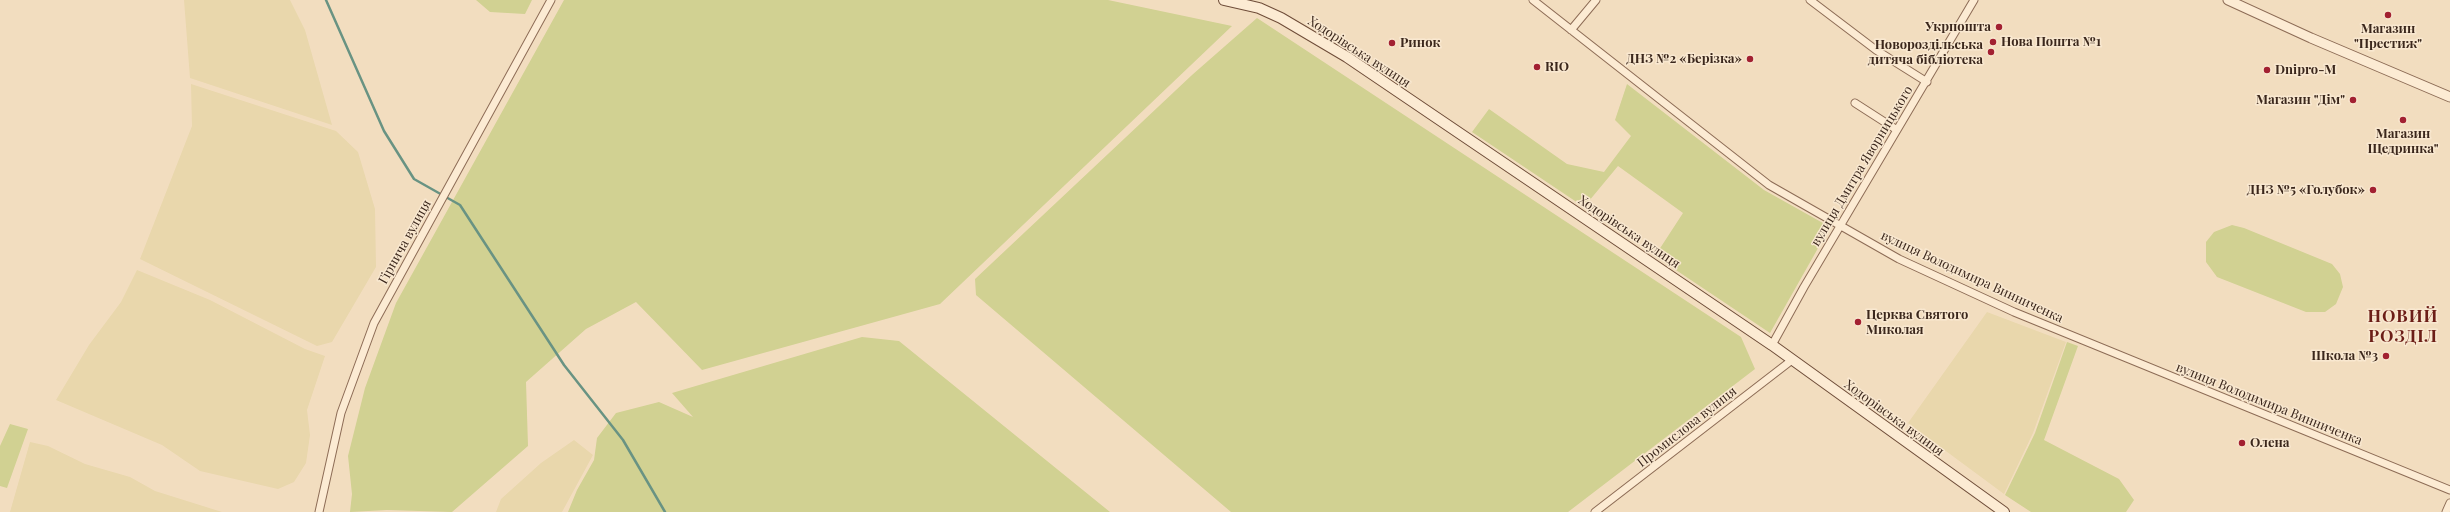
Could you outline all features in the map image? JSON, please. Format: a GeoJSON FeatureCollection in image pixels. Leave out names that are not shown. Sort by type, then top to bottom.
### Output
{"type":"FeatureCollection","features":[{"type":"Feature","properties":{"kind":"main road","name":"Ходорівська вулиця"},"geometry":{"type":"LineString","coordinates":[[1224,0],[1259,8],[1281,18],[1347,57],[1772,345],[2004,512]]}},
{"type":"Feature","properties":{"kind":"street","name":"Гірнича вулиця"},"geometry":{"type":"LineString","coordinates":[[319,512],[341,413],[374,323],[551,0]]}},
{"type":"Feature","properties":{"kind":"street","name":"вулиця Володимира Винниченка"},"geometry":{"type":"LineString","coordinates":[[1533,0],[1769,185],[1899,259],[2014,312],[2450,490]]}},
{"type":"Feature","properties":{"kind":"street"},"geometry":{"type":"LineString","coordinates":[[1571,30],[1596,0]]}},
{"type":"Feature","properties":{"kind":"street"},"geometry":{"type":"LineString","coordinates":[[1810,0],[1876,50],[1927,82]]}},
{"type":"Feature","properties":{"kind":"street","name":"вулиця Дмитра Яворницького"},"geometry":{"type":"LineString","coordinates":[[1772,345],[1840,226],[1927,82],[1974,0]]}},
{"type":"Feature","properties":{"kind":"street"},"geometry":{"type":"LineString","coordinates":[[2228,0],[2311,38],[2450,97]]}},
{"type":"Feature","properties":{"kind":"street"},"geometry":{"type":"LineString","coordinates":[[1855,103],[1897,130]]}},
{"type":"Feature","properties":{"kind":"street","name":"Промислова вулиця"},"geometry":{"type":"LineString","coordinates":[[1595,512],[1792,360]]}},
{"type":"Feature","properties":{"kind":"street"},"geometry":{"type":"LineString","coordinates":[[2446,512],[2450,503]]}},
{"type":"Feature","properties":{"kind":"shaded area"},"geometry":{"type":"Polygon","coordinates":[[[184,0],[290,0],[305,30],[332,125],[190,78],[184,0]]]}},
{"type":"Feature","properties":{"kind":"shaded area"},"geometry":{"type":"Polygon","coordinates":[[[191,84],[336,131],[358,152],[375,209],[376,267],[332,342],[317,346],[140,259],[192,126],[191,84]]]}},
{"type":"Feature","properties":{"kind":"shaded area"},"geometry":{"type":"Polygon","coordinates":[[[137,270],[210,300],[305,349],[325,356],[307,410],[310,435],[306,463],[294,482],[278,489],[200,471],[162,445],[56,400],[89,345],[121,302],[137,270]]]}},
{"type":"Feature","properties":{"kind":"shaded area"},"geometry":{"type":"Polygon","coordinates":[[[1987,312],[2066,342],[2033,433],[2004,494],[1908,423],[1987,312]]]}},
{"type":"Feature","properties":{"kind":"shaded area"},"geometry":{"type":"Polygon","coordinates":[[[574,440],[593,455],[562,512],[496,512],[501,499],[541,463],[574,440]]]}},
{"type":"Feature","properties":{"kind":"shaded area"},"geometry":{"type":"Polygon","coordinates":[[[30,442],[48,446],[85,464],[130,477],[155,491],[222,512],[10,512],[30,442]]]}},
{"type":"Feature","properties":{"kind":"green space"},"geometry":{"type":"Polygon","coordinates":[[[476,0],[532,0],[525,14],[490,12],[476,0]]]}},
{"type":"Feature","properties":{"kind":"green space"},"geometry":{"type":"Polygon","coordinates":[[[564,0],[1108,0],[1232,26],[940,304],[702,370],[636,302],[586,329],[526,382],[528,446],[452,512],[387,510],[350,512],[352,494],[348,456],[365,388],[396,303],[564,0]]]}},
{"type":"Feature","properties":{"kind":"green space"},"geometry":{"type":"Polygon","coordinates":[[[1257,18],[1741,337],[1755,369],[1568,512],[1231,512],[976,295],[975,279],[1192,75],[1257,18]]]}},
{"type":"Feature","properties":{"kind":"green space"},"geometry":{"type":"Polygon","coordinates":[[[1627,84],[1764,190],[1830,227],[1770,333],[1655,256],[1683,213],[1618,166],[1584,207],[1472,132],[1489,109],[1567,164],[1604,172],[1631,136],[1615,120],[1627,84]]]}},
{"type":"Feature","properties":{"kind":"green space"},"geometry":{"type":"Polygon","coordinates":[[[2232,225],[2244,228],[2332,264],[2340,274],[2343,287],[2336,304],[2325,312],[2306,312],[2217,277],[2206,262],[2206,242],[2214,232],[2232,225]]]}},
{"type":"Feature","properties":{"kind":"green space"},"geometry":{"type":"Polygon","coordinates":[[[862,337],[899,341],[1110,512],[568,512],[577,490],[594,460],[597,438],[616,413],[659,402],[693,417],[672,393],[862,337]]]}},
{"type":"Feature","properties":{"kind":"green space"},"geometry":{"type":"Polygon","coordinates":[[[2067,342],[2078,346],[2044,440],[2119,479],[2134,500],[2126,512],[2031,512],[2005,495],[2035,433],[2067,342]]]}},
{"type":"Feature","properties":{"kind":"green space"},"geometry":{"type":"Polygon","coordinates":[[[10,424],[28,429],[7,488],[0,486],[0,446],[10,424]]]}},
{"type":"Feature","properties":{"kind":"waterway"},"geometry":{"type":"LineString","coordinates":[[326,0],[384,131],[414,179],[460,205],[564,365],[623,440],[665,512]]}},
{"type":"Feature","properties":{"kind":"place","name":"Магазин \"Престиж\""},"geometry":{"type":"Point","coordinates":[2388,15]}},
{"type":"Feature","properties":{"kind":"place","name":"Укрпошта"},"geometry":{"type":"Point","coordinates":[1999,27]}},
{"type":"Feature","properties":{"kind":"place","name":"Нова Пошта №1"},"geometry":{"type":"Point","coordinates":[1993,42]}},
{"type":"Feature","properties":{"kind":"place","name":"Ринок"},"geometry":{"type":"Point","coordinates":[1392,43]}},
{"type":"Feature","properties":{"kind":"place","name":"Новороздільська дитяча бібліотека"},"geometry":{"type":"Point","coordinates":[1991,52]}},
{"type":"Feature","properties":{"kind":"place","name":"ДНЗ №2 «Берізка»"},"geometry":{"type":"Point","coordinates":[1750,59]}},
{"type":"Feature","properties":{"kind":"place","name":"RIO"},"geometry":{"type":"Point","coordinates":[1537,67]}},
{"type":"Feature","properties":{"kind":"place","name":"Dnipro-M"},"geometry":{"type":"Point","coordinates":[2267,70]}},
{"type":"Feature","properties":{"kind":"place","name":"Магазин \"Дім\""},"geometry":{"type":"Point","coordinates":[2353,100]}},
{"type":"Feature","properties":{"kind":"place","name":"Магазин Щедринка\""},"geometry":{"type":"Point","coordinates":[2403,120]}},
{"type":"Feature","properties":{"kind":"place","name":"ДНЗ №5 «Голубок»"},"geometry":{"type":"Point","coordinates":[2373,190]}},
{"type":"Feature","properties":{"kind":"place","name":"Церква Святого Миколая"},"geometry":{"type":"Point","coordinates":[1858,322]}},
{"type":"Feature","properties":{"kind":"place","name":"Школа №3"},"geometry":{"type":"Point","coordinates":[2386,356]}},
{"type":"Feature","properties":{"kind":"place","name":"Олена"},"geometry":{"type":"Point","coordinates":[2242,443]}},
{"type":"Feature","properties":{"kind":"district","name":"НОВИЙ РОЗДІЛ"},"geometry":{"type":"Point","coordinates":[2403,327]}}]}
